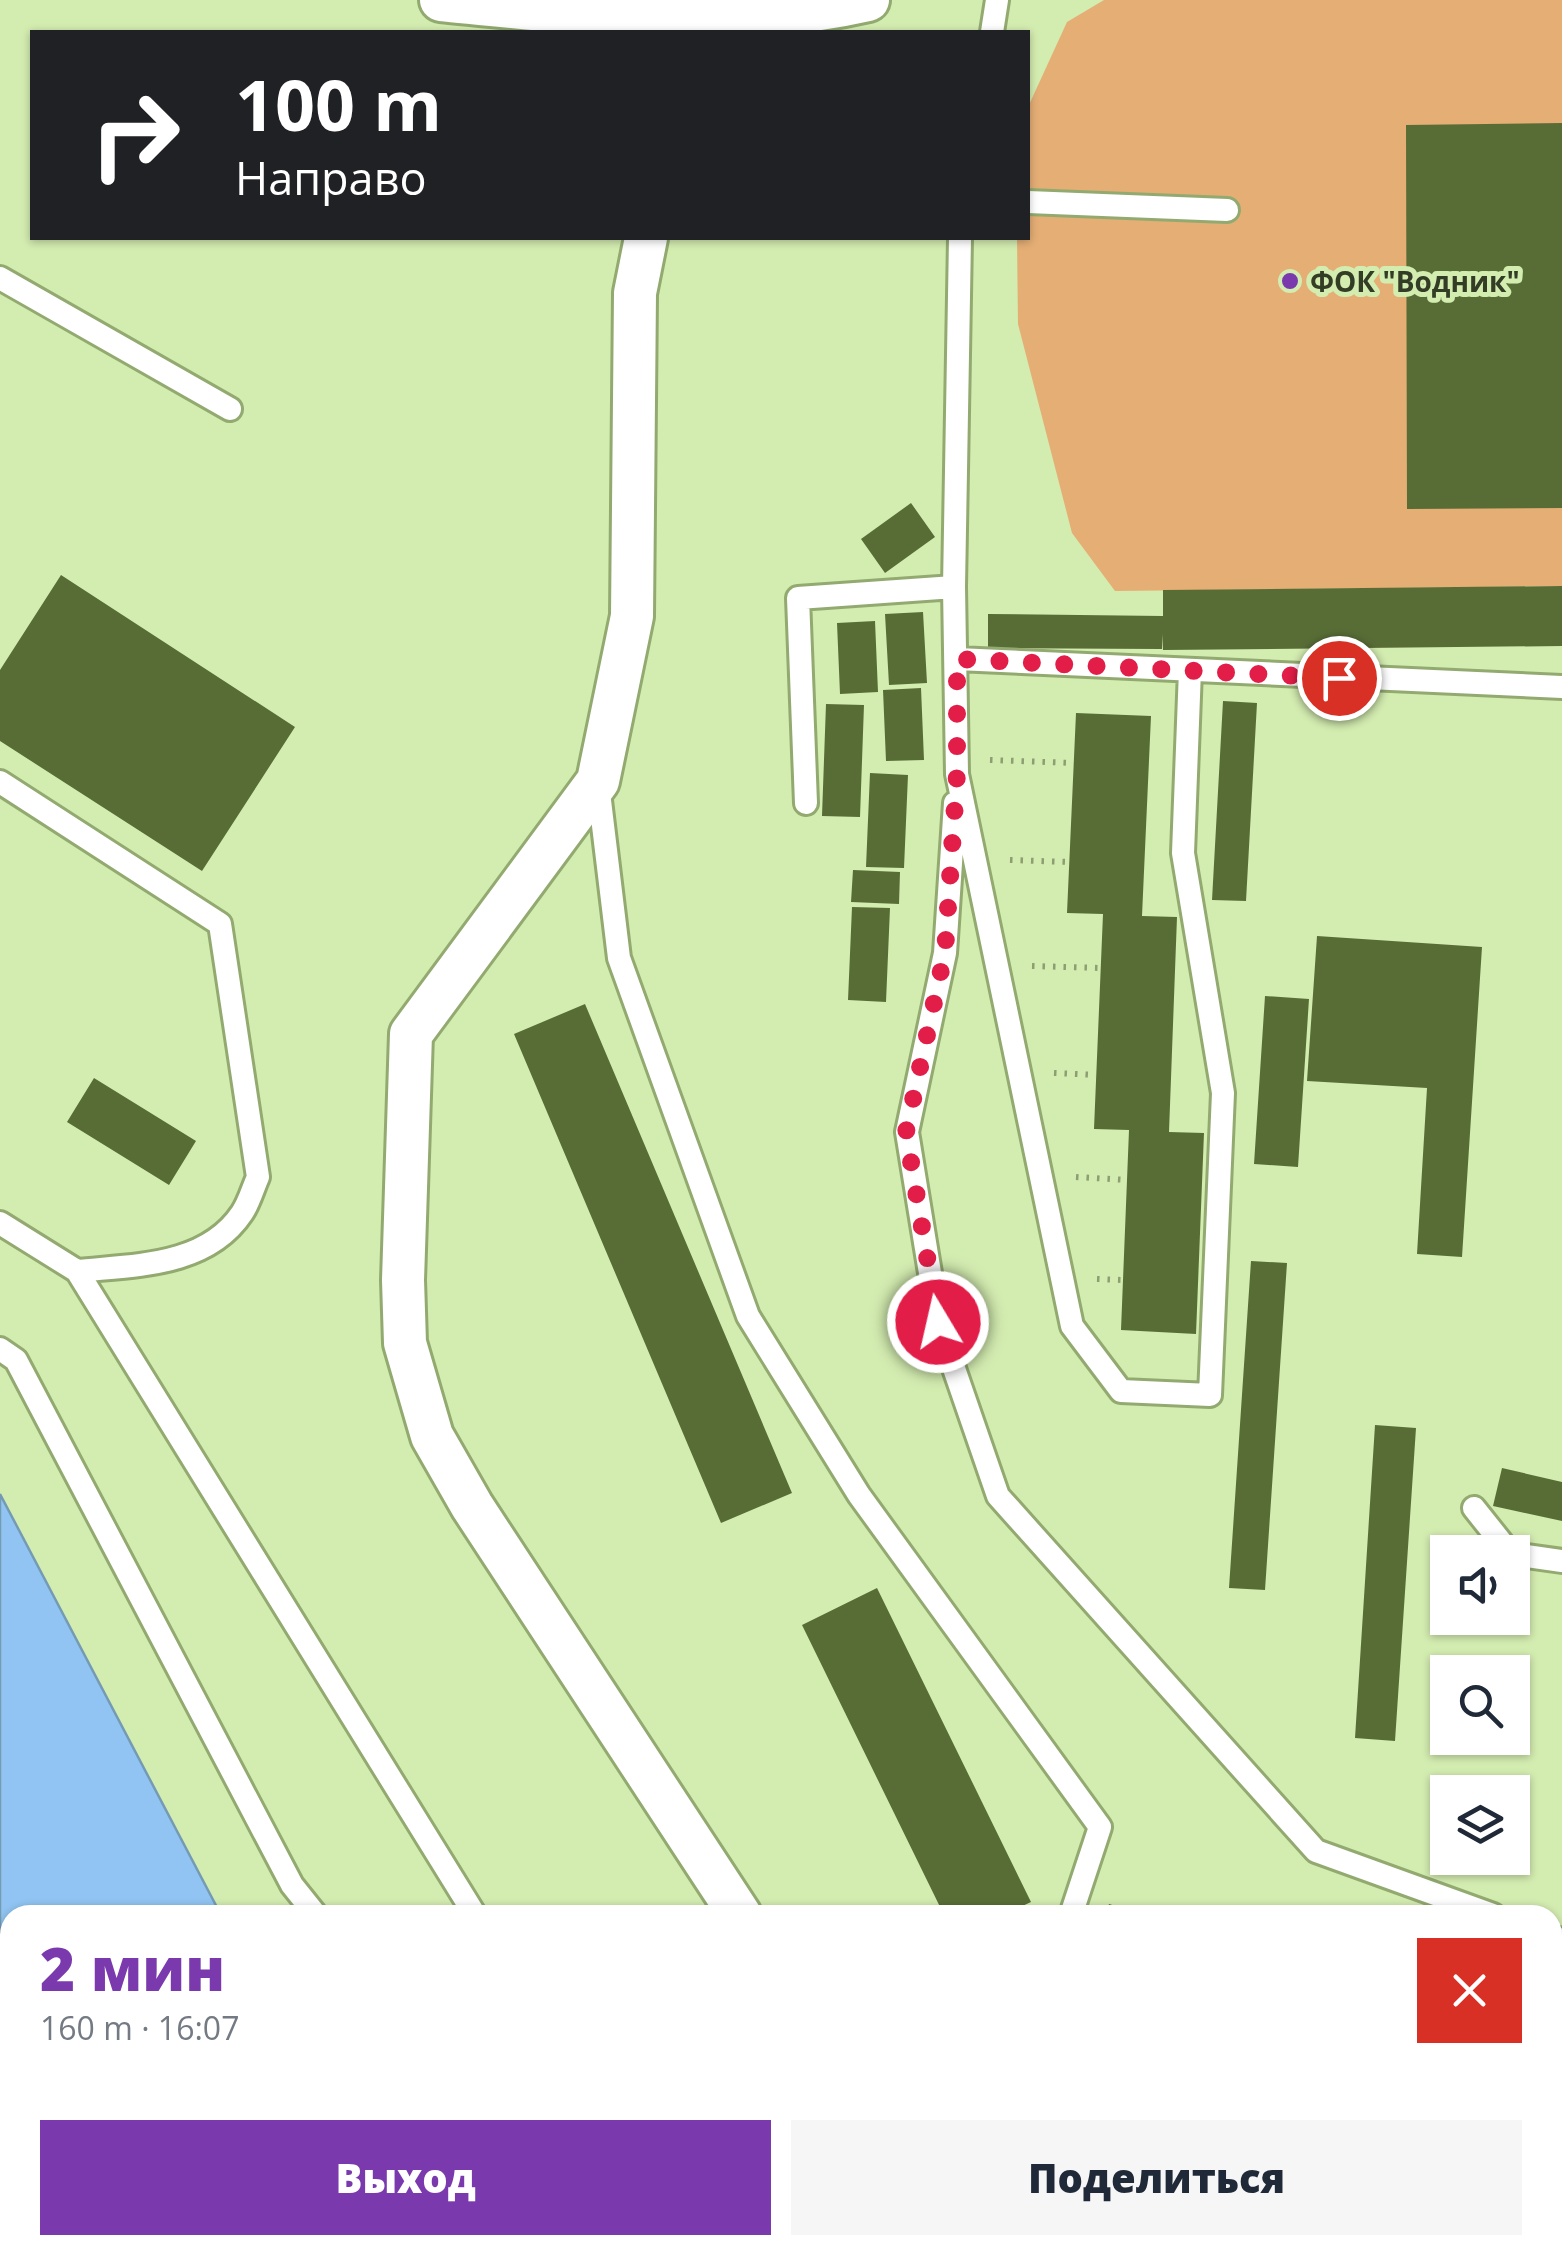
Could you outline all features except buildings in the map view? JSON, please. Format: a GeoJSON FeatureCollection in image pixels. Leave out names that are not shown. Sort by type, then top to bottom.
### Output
{"type":"FeatureCollection","features":[{"type":"Feature","properties":{"kind":"street"},"geometry":{"type":"LineString","coordinates":[[441,0],[686,26],[868,0]]}},
{"type":"Feature","properties":{"kind":"street"},"geometry":{"type":"LineString","coordinates":[[646,240],[635,293],[632,616],[598,781],[411,1034],[403,1280],[405,1343],[432,1436],[464,1492],[733,1905]]}},
{"type":"Feature","properties":{"kind":"lane"},"geometry":{"type":"LineString","coordinates":[[992,30],[997,0]]}},
{"type":"Feature","properties":{"kind":"lane"},"geometry":{"type":"LineString","coordinates":[[1030,202],[1228,210]]}},
{"type":"Feature","properties":{"kind":"lane"},"geometry":{"type":"LineString","coordinates":[[960,240],[954,587],[957,774],[945,952],[906,1132],[938,1322],[998,1496],[1316,1850],[1466,1905]]}},
{"type":"Feature","properties":{"kind":"lane"},"geometry":{"type":"LineString","coordinates":[[0,278],[230,408]]}},
{"type":"Feature","properties":{"kind":"lane"},"geometry":{"type":"LineString","coordinates":[[806,804],[798,598],[954,587]]}},
{"type":"Feature","properties":{"kind":"lane"},"geometry":{"type":"LineString","coordinates":[[957,659],[1562,687]]}},
{"type":"Feature","properties":{"kind":"lane"},"geometry":{"type":"LineString","coordinates":[[957,774],[1072,1326],[1121,1391],[1210,1395],[1223,1093],[1183,853],[1190,670]]}},
{"type":"Feature","properties":{"kind":"lane"},"geometry":{"type":"LineString","coordinates":[[598,781],[620,958],[748,1316],[859,1496],[1100,1827],[1073,1905]]}},
{"type":"Feature","properties":{"kind":"lane"},"geometry":{"type":"LineString","coordinates":[[0,782],[220,924],[258,1177],[242,1214],[214,1241],[170,1262],[77,1271]]}},
{"type":"Feature","properties":{"kind":"lane"},"geometry":{"type":"LineString","coordinates":[[0,1223],[77,1271],[469,1905]]}},
{"type":"Feature","properties":{"kind":"lane"},"geometry":{"type":"LineString","coordinates":[[0,1349],[16,1360],[292,1884],[308,1905]]}},
{"type":"Feature","properties":{"kind":"lane"},"geometry":{"type":"LineString","coordinates":[[1474,1508],[1496,1535]]}},
{"type":"Feature","properties":{"kind":"lane"},"geometry":{"type":"LineString","coordinates":[[1530,1556],[1562,1561]]}},
{"type":"Feature","properties":{"kind":"path"},"geometry":{"type":"LineString","coordinates":[[990,760],[1074,763]]}},
{"type":"Feature","properties":{"kind":"path"},"geometry":{"type":"LineString","coordinates":[[1010,860],[1070,862]]}},
{"type":"Feature","properties":{"kind":"path"},"geometry":{"type":"LineString","coordinates":[[1032,966],[1101,968]]}},
{"type":"Feature","properties":{"kind":"path"},"geometry":{"type":"LineString","coordinates":[[1054,1073],[1096,1075]]}},
{"type":"Feature","properties":{"kind":"path"},"geometry":{"type":"LineString","coordinates":[[1076,1177],[1127,1180]]}},
{"type":"Feature","properties":{"kind":"path"},"geometry":{"type":"LineString","coordinates":[[1097,1279],[1123,1280]]}},
{"type":"Feature","properties":{"kind":"shaded area","name":"ФОК \"Водник\""},"geometry":{"type":"Polygon","coordinates":[[[1104,0],[1562,0],[1562,586],[1115,591],[1072,533],[1018,324],[1017,240],[1030,240],[1030,103],[1067,22],[1104,0]]]}},
{"type":"Feature","properties":{"kind":"water"},"geometry":{"type":"Polygon","coordinates":[[[0,1494],[216,1905],[0,1905],[0,1494]]]}},
{"type":"Feature","properties":{"kind":"place","name":"ФОК \"Водник\""},"geometry":{"type":"Point","coordinates":[1290,281]}},
{"type":"Feature","properties":{"kind":"route"},"geometry":{"type":"LineString","coordinates":[[938,1322],[906,1132],[945,952],[957,774],[957,659],[1339,678]]}}]}
